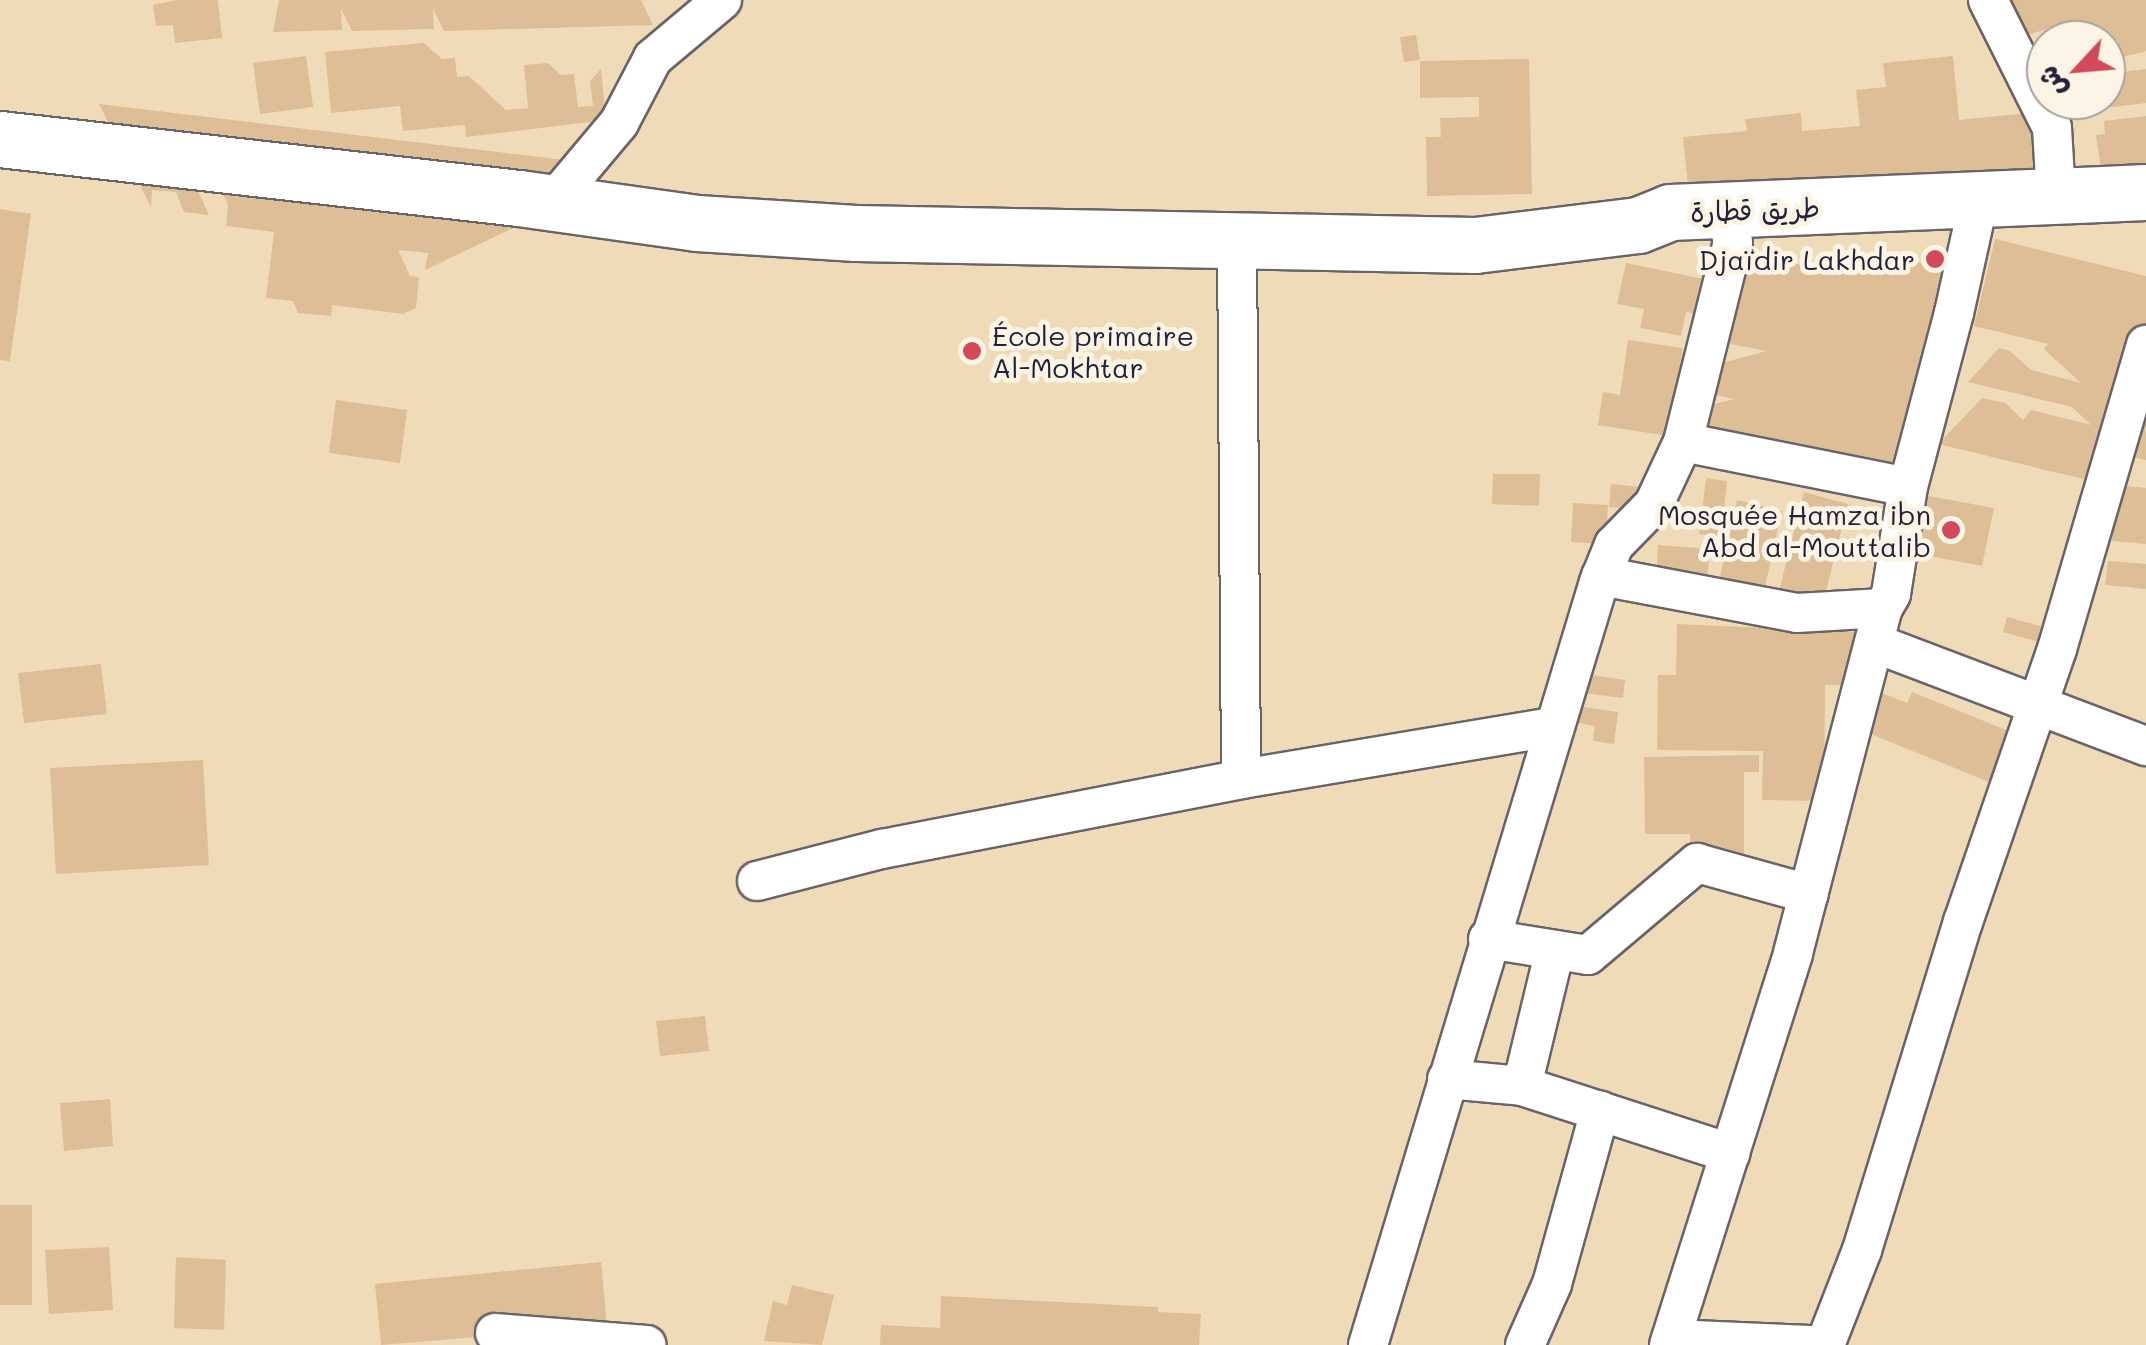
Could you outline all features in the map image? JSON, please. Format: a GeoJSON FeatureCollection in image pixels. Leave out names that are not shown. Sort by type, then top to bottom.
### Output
{"type":"FeatureCollection","features":[{"type":"Feature","properties":{"kind":"main road"},"geometry":{"type":"LineString","coordinates":[[0,138],[697,223],[856,233],[1237,240]]}},
{"type":"Feature","properties":{"kind":"main road","name":"طريق قطارة"},"geometry":{"type":"LineString","coordinates":[[1976,215],[2056,196],[2146,192]]}},
{"type":"Feature","properties":{"kind":"main road","name":"طريق قطارة"},"geometry":{"type":"LineString","coordinates":[[1237,240],[1474,245],[1638,225],[1670,240],[1729,226],[1976,215],[2146,226]]}},
{"type":"Feature","properties":{"kind":"street"},"geometry":{"type":"LineString","coordinates":[[551,204],[619,124],[653,58],[722,0]]}},
{"type":"Feature","properties":{"kind":"street"},"geometry":{"type":"LineString","coordinates":[[1988,0],[2052,128],[2056,196]]}},
{"type":"Feature","properties":{"kind":"street"},"geometry":{"type":"LineString","coordinates":[[1810,1345],[1670,1342],[1809,894],[1890,594],[1908,486],[1976,215]]}},
{"type":"Feature","properties":{"kind":"street"},"geometry":{"type":"LineString","coordinates":[[1368,1345],[1601,576],[1614,545],[1654,504],[1683,442],[1729,226]]}},
{"type":"Feature","properties":{"kind":"street"},"geometry":{"type":"LineString","coordinates":[[1237,240],[1241,779]]}},
{"type":"Feature","properties":{"kind":"street"},"geometry":{"type":"LineString","coordinates":[[1824,1345],[1862,1250],[1963,922],[2039,705],[2102,506],[2127,399],[2143,370]]}},
{"type":"Feature","properties":{"kind":"street"},"geometry":{"type":"LineString","coordinates":[[1683,442],[1908,486]]}},
{"type":"Feature","properties":{"kind":"street"},"geometry":{"type":"LineString","coordinates":[[1601,576],[1880,626],[2039,705],[2146,746]]}},
{"type":"Feature","properties":{"kind":"street"},"geometry":{"type":"LineString","coordinates":[[757,881],[882,848],[1241,779],[1553,727]]}},
{"type":"Feature","properties":{"kind":"street"},"geometry":{"type":"LineString","coordinates":[[1488,939],[1588,955],[1698,863],[1809,894]]}},
{"type":"Feature","properties":{"kind":"street"},"geometry":{"type":"LineString","coordinates":[[1522,1086],[1555,950]]}},
{"type":"Feature","properties":{"kind":"street"},"geometry":{"type":"LineString","coordinates":[[1446,1079],[1522,1086],[1730,1153]]}},
{"type":"Feature","properties":{"kind":"street"},"geometry":{"type":"LineString","coordinates":[[1525,1345],[1552,1284],[1600,1112]]}},
{"type":"Feature","properties":{"kind":"street"},"geometry":{"type":"LineString","coordinates":[[495,1333],[648,1345]]}},
{"type":"Feature","properties":{"kind":"building"},"geometry":{"type":"Polygon","coordinates":[[[176,0],[218,0],[222,38],[175,43],[173,25],[156,26],[153,5],[176,0]]]}},
{"type":"Feature","properties":{"kind":"building"},"geometry":{"type":"Polygon","coordinates":[[[279,0],[641,0],[653,25],[444,31],[433,9],[434,29],[352,31],[341,9],[342,30],[273,32],[279,0]]]}},
{"type":"Feature","properties":{"kind":"building"},"geometry":{"type":"Polygon","coordinates":[[[2003,0],[2146,0],[2146,51],[2126,56],[2126,20],[2026,20],[2026,35],[2013,39],[2003,0]]]}},
{"type":"Feature","properties":{"kind":"building"},"geometry":{"type":"Polygon","coordinates":[[[1416,35],[1420,60],[1404,62],[1400,37],[1416,35]]]}},
{"type":"Feature","properties":{"kind":"building"},"geometry":{"type":"Polygon","coordinates":[[[424,43],[442,59],[455,58],[457,77],[469,76],[506,110],[528,108],[524,65],[548,63],[561,75],[574,74],[578,107],[593,106],[590,81],[601,69],[606,120],[466,137],[465,125],[403,131],[400,106],[331,113],[325,52],[424,43]]]}},
{"type":"Feature","properties":{"kind":"building"},"geometry":{"type":"Polygon","coordinates":[[[306,56],[313,107],[260,114],[253,63],[306,56]]]}},
{"type":"Feature","properties":{"kind":"building"},"geometry":{"type":"Polygon","coordinates":[[[1953,56],[1959,120],[2026,113],[2026,120],[2050,120],[2055,168],[1690,206],[1683,137],[1747,131],[1745,119],[1801,113],[1802,131],[1860,126],[1856,90],[1886,87],[1883,63],[1953,56]]]}},
{"type":"Feature","properties":{"kind":"building"},"geometry":{"type":"Polygon","coordinates":[[[1529,59],[1532,194],[1427,196],[1426,137],[1441,137],[1440,118],[1479,117],[1479,97],[1420,98],[1420,61],[1529,59]]]}},
{"type":"Feature","properties":{"kind":"building"},"geometry":{"type":"Polygon","coordinates":[[[2146,69],[2146,103],[2126,105],[2126,72],[2146,69]]]}},
{"type":"Feature","properties":{"kind":"building"},"geometry":{"type":"Polygon","coordinates":[[[99,104],[590,163],[601,186],[425,270],[428,253],[398,250],[410,276],[419,277],[416,308],[403,314],[332,305],[331,316],[298,313],[293,301],[266,298],[274,232],[226,226],[228,205],[216,178],[196,187],[209,215],[184,212],[176,192],[152,190],[151,207],[99,104]]]}},
{"type":"Feature","properties":{"kind":"building"},"geometry":{"type":"Polygon","coordinates":[[[2146,116],[2146,180],[2103,185],[2096,135],[2105,134],[2104,121],[2146,116]]]}},
{"type":"Feature","properties":{"kind":"building"},"geometry":{"type":"Polygon","coordinates":[[[0,209],[31,214],[10,361],[0,360],[0,209]]]}},
{"type":"Feature","properties":{"kind":"building"},"geometry":{"type":"Polygon","coordinates":[[[1995,239],[2146,276],[2146,460],[2133,457],[2136,444],[2100,483],[1938,444],[1982,398],[2005,403],[2023,420],[2031,410],[2091,425],[2072,407],[1968,382],[1999,348],[2010,351],[2031,370],[2081,383],[2044,349],[2048,344],[1974,326],[1995,239]]]}},
{"type":"Feature","properties":{"kind":"building"},"geometry":{"type":"Polygon","coordinates":[[[1774,259],[1852,275],[1908,260],[1937,267],[1958,261],[1916,460],[1883,487],[1718,454],[1723,429],[1703,424],[1699,408],[1734,399],[1706,393],[1711,366],[1766,351],[1715,341],[1729,270],[1774,259]]]}},
{"type":"Feature","properties":{"kind":"building"},"geometry":{"type":"Polygon","coordinates":[[[1626,263],[1709,280],[1702,315],[1686,312],[1681,336],[1640,328],[1644,309],[1617,304],[1626,263]]]}},
{"type":"Feature","properties":{"kind":"building"},"geometry":{"type":"Polygon","coordinates":[[[1628,340],[1683,348],[1669,436],[1598,425],[1603,392],[1620,395],[1628,340]]]}},
{"type":"Feature","properties":{"kind":"building"},"geometry":{"type":"Polygon","coordinates":[[[336,400],[407,410],[400,463],[329,453],[336,400]]]}},
{"type":"Feature","properties":{"kind":"building"},"geometry":{"type":"Polygon","coordinates":[[[1493,474],[1540,474],[1539,506],[1492,504],[1493,474]]]}},
{"type":"Feature","properties":{"kind":"building"},"geometry":{"type":"Polygon","coordinates":[[[1706,478],[1727,481],[1721,536],[1699,534],[1706,478]]]}},
{"type":"Feature","properties":{"kind":"building"},"geometry":{"type":"Polygon","coordinates":[[[1611,484],[1653,488],[1651,511],[1609,507],[1611,484]]]}},
{"type":"Feature","properties":{"kind":"building"},"geometry":{"type":"Polygon","coordinates":[[[2117,485],[2146,488],[2146,544],[2112,541],[2117,485]]]}},
{"type":"Feature","properties":{"kind":"building"},"geometry":{"type":"Polygon","coordinates":[[[1804,492],[1848,504],[1823,603],[1779,591],[1804,492]]]}},
{"type":"Feature","properties":{"kind":"building","name":"Mosquée Hamza ibn Abd al-Mouttalib"},"geometry":{"type":"Polygon","coordinates":[[[1917,494],[1994,508],[1982,566],[1909,552],[1917,494]]]}},
{"type":"Feature","properties":{"kind":"building"},"geometry":{"type":"Polygon","coordinates":[[[1737,500],[1782,511],[1764,591],[1719,581],[1737,500]]]}},
{"type":"Feature","properties":{"kind":"building"},"geometry":{"type":"Polygon","coordinates":[[[1573,503],[1608,505],[1606,544],[1571,542],[1573,503]]]}},
{"type":"Feature","properties":{"kind":"building"},"geometry":{"type":"Polygon","coordinates":[[[1658,545],[1710,549],[1707,581],[1656,578],[1658,545]]]}},
{"type":"Feature","properties":{"kind":"building"},"geometry":{"type":"Polygon","coordinates":[[[2108,561],[2146,564],[2146,589],[2105,585],[2108,561]]]}},
{"type":"Feature","properties":{"kind":"building"},"geometry":{"type":"Polygon","coordinates":[[[2007,617],[2044,627],[2040,642],[2003,632],[2007,617]]]}},
{"type":"Feature","properties":{"kind":"building"},"geometry":{"type":"Polygon","coordinates":[[[1677,624],[1861,632],[1861,685],[1825,685],[1824,801],[1762,800],[1763,751],[1657,750],[1658,675],[1676,675],[1677,624]]]}},
{"type":"Feature","properties":{"kind":"building"},"geometry":{"type":"Polygon","coordinates":[[[101,664],[107,714],[24,723],[18,673],[101,664]]]}},
{"type":"Feature","properties":{"kind":"building"},"geometry":{"type":"Polygon","coordinates":[[[1585,674],[1625,680],[1623,698],[1583,693],[1585,674]]]}},
{"type":"Feature","properties":{"kind":"building"},"geometry":{"type":"Polygon","coordinates":[[[1879,692],[1907,703],[1912,692],[2019,735],[1999,786],[1863,731],[1879,692]]]}},
{"type":"Feature","properties":{"kind":"building"},"geometry":{"type":"Polygon","coordinates":[[[1568,705],[1618,712],[1614,744],[1593,741],[1595,726],[1566,721],[1568,705]]]}},
{"type":"Feature","properties":{"kind":"building"},"geometry":{"type":"Polygon","coordinates":[[[1759,755],[1759,772],[1744,772],[1744,874],[1690,874],[1690,834],[1645,834],[1644,757],[1759,755]]]}},
{"type":"Feature","properties":{"kind":"building"},"geometry":{"type":"Polygon","coordinates":[[[203,760],[209,865],[56,874],[50,768],[203,760]]]}},
{"type":"Feature","properties":{"kind":"building"},"geometry":{"type":"Polygon","coordinates":[[[705,1016],[709,1051],[660,1056],[656,1021],[705,1016]]]}},
{"type":"Feature","properties":{"kind":"building"},"geometry":{"type":"Polygon","coordinates":[[[110,1099],[113,1146],[64,1151],[60,1103],[110,1099]]]}},
{"type":"Feature","properties":{"kind":"building"},"geometry":{"type":"Polygon","coordinates":[[[0,1205],[32,1205],[32,1305],[0,1305],[0,1205]]]}},
{"type":"Feature","properties":{"kind":"building"},"geometry":{"type":"Polygon","coordinates":[[[109,1247],[113,1310],[49,1314],[45,1250],[109,1247]]]}},
{"type":"Feature","properties":{"kind":"building"},"geometry":{"type":"Polygon","coordinates":[[[176,1257],[226,1260],[224,1330],[174,1328],[176,1257]]]}},
{"type":"Feature","properties":{"kind":"building"},"geometry":{"type":"Polygon","coordinates":[[[601,1262],[607,1326],[381,1345],[375,1284],[601,1262]]]}},
{"type":"Feature","properties":{"kind":"building"},"geometry":{"type":"Polygon","coordinates":[[[792,1285],[834,1295],[822,1345],[764,1341],[773,1301],[787,1305],[792,1285]]]}},
{"type":"Feature","properties":{"kind":"building"},"geometry":{"type":"Polygon","coordinates":[[[941,1296],[1158,1307],[1158,1312],[1201,1314],[1199,1345],[880,1345],[881,1325],[940,1328],[941,1296]]]}},
{"type":"Feature","properties":{"kind":"place","name":"Djaïdir Lakhdar"},"geometry":{"type":"Point","coordinates":[1935,259]}},
{"type":"Feature","properties":{"kind":"place","name":"École primaire Al-Mokhtar"},"geometry":{"type":"Point","coordinates":[972,351]}},
{"type":"Feature","properties":{"kind":"place","name":"Mosquée Hamza ibn Abd al-Mouttalib"},"geometry":{"type":"Point","coordinates":[1951,530]}}]}
